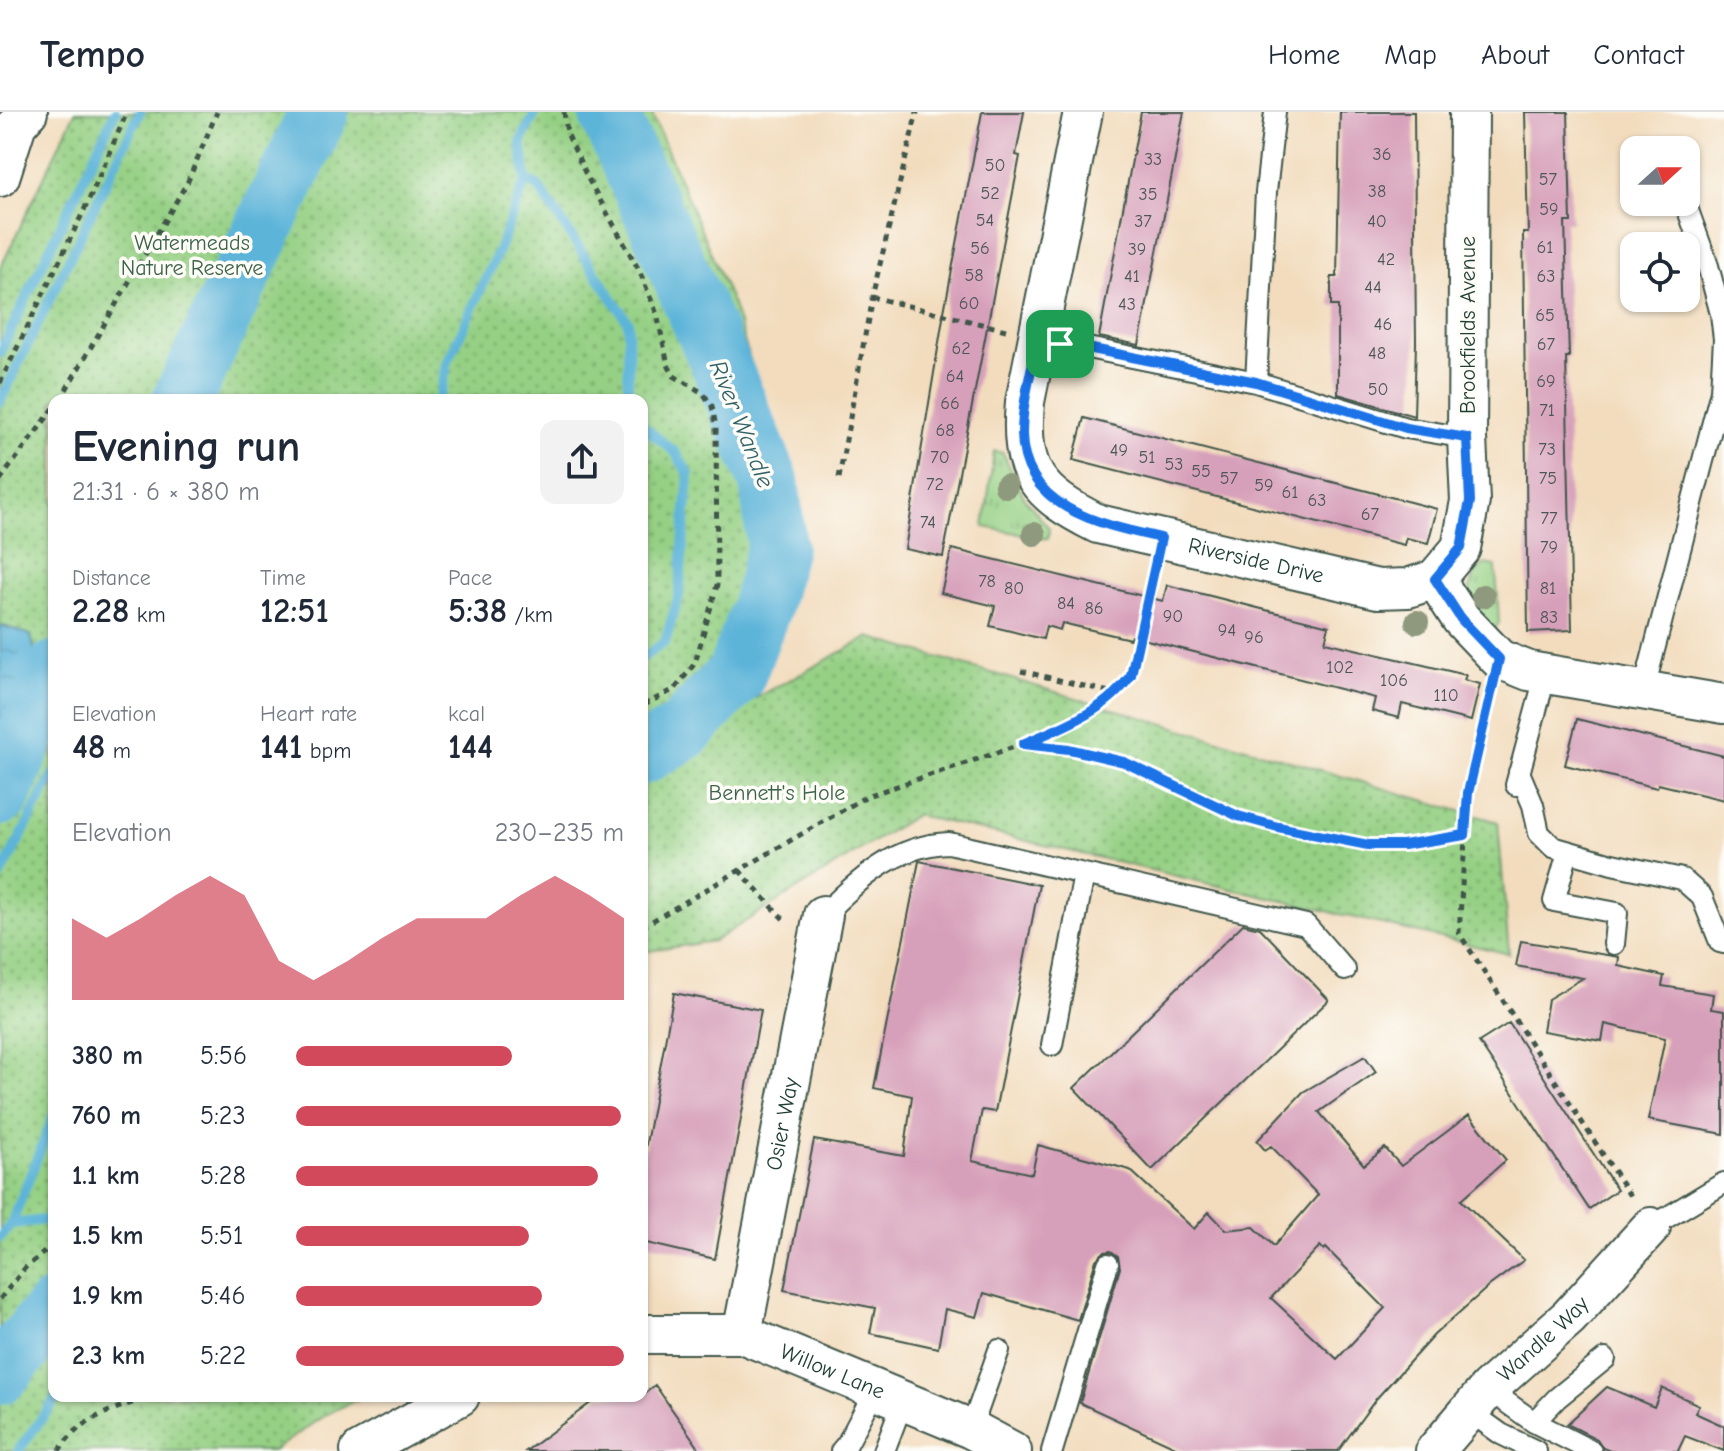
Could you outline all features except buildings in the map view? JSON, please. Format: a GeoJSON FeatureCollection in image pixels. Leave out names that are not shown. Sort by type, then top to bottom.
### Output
{"type":"FeatureCollection","features":[{"type":"Feature","properties":{"kind":"street"},"geometry":{"type":"LineString","coordinates":[[0,177],[17,124],[28,112]]}},
{"type":"Feature","properties":{"kind":"street","name":"Riverside Drive"},"geometry":{"type":"LineString","coordinates":[[1083,112],[1025,402],[1022,436],[1027,461],[1041,488],[1066,508],[1098,524],[1378,589],[1408,588],[1435,579]]}},
{"type":"Feature","properties":{"kind":"street","name":"Brookfields Avenue"},"geometry":{"type":"LineString","coordinates":[[1435,579],[1461,548],[1470,501],[1467,438],[1469,112]]}},
{"type":"Feature","properties":{"kind":"street"},"geometry":{"type":"LineString","coordinates":[[1435,579],[1461,619],[1499,659],[1529,671],[1724,704]]}},
{"type":"Feature","properties":{"kind":"street","name":"Osier Way"},"geometry":{"type":"LineString","coordinates":[[742,1334],[823,915]]}},
{"type":"Feature","properties":{"kind":"street","name":"Wandle Way"},"geometry":{"type":"LineString","coordinates":[[1435,1451],[1478,1400],[1569,1317],[1651,1227]]}},
{"type":"Feature","properties":{"kind":"street","name":"Willow Lane"},"geometry":{"type":"LineString","coordinates":[[648,1334],[742,1334],[971,1429],[1012,1451]]}},
{"type":"Feature","properties":{"kind":"street"},"geometry":{"type":"LineString","coordinates":[[365,1450],[449,1402]]}},
{"type":"Feature","properties":{"kind":"lane"},"geometry":{"type":"LineString","coordinates":[[1256,382],[1266,192],[1275,112]]}},
{"type":"Feature","properties":{"kind":"lane"},"geometry":{"type":"LineString","coordinates":[[1644,689],[1721,391],[1724,339],[1721,314],[1690,216]]}},
{"type":"Feature","properties":{"kind":"lane"},"geometry":{"type":"LineString","coordinates":[[1038,338],[1256,382],[1406,428],[1467,438]]}},
{"type":"Feature","properties":{"kind":"lane"},"geometry":{"type":"LineString","coordinates":[[1546,673],[1517,780],[1533,805],[1539,833],[1553,847],[1568,852],[1682,879],[1702,897],[1720,942],[1724,943]]}},
{"type":"Feature","properties":{"kind":"lane"},"geometry":{"type":"LineString","coordinates":[[823,915],[862,877],[900,854],[926,844],[949,843],[1306,925],[1345,970]]}},
{"type":"Feature","properties":{"kind":"lane"},"geometry":{"type":"LineString","coordinates":[[1568,852],[1554,901],[1617,913],[1614,944]]}},
{"type":"Feature","properties":{"kind":"lane"},"geometry":{"type":"LineString","coordinates":[[1052,1045],[1084,874]]}},
{"type":"Feature","properties":{"kind":"lane"},"geometry":{"type":"LineString","coordinates":[[1651,1227],[1724,1183]]}},
{"type":"Feature","properties":{"kind":"lane"},"geometry":{"type":"LineString","coordinates":[[1052,1451],[1108,1264]]}},
{"type":"Feature","properties":{"kind":"lane"},"geometry":{"type":"LineString","coordinates":[[971,1429],[999,1350]]}},
{"type":"Feature","properties":{"kind":"lane"},"geometry":{"type":"LineString","coordinates":[[1534,1422],[1557,1398],[1605,1359]]}},
{"type":"Feature","properties":{"kind":"lane"},"geometry":{"type":"LineString","coordinates":[[841,1451],[890,1395]]}},
{"type":"Feature","properties":{"kind":"lane"},"geometry":{"type":"LineString","coordinates":[[884,1451],[890,1395]]}},
{"type":"Feature","properties":{"kind":"lane"},"geometry":{"type":"LineString","coordinates":[[1478,1400],[1534,1422],[1591,1451]]}},
{"type":"Feature","properties":{"kind":"lane"},"geometry":{"type":"LineString","coordinates":[[1478,1400],[1501,1434],[1536,1451]]}},
{"type":"Feature","properties":{"kind":"path"},"geometry":{"type":"LineString","coordinates":[[0,383],[89,200],[127,112]]}},
{"type":"Feature","properties":{"kind":"path"},"geometry":{"type":"LineString","coordinates":[[64,394],[188,181],[217,112]]}},
{"type":"Feature","properties":{"kind":"path"},"geometry":{"type":"LineString","coordinates":[[564,112],[567,133],[587,177],[639,270],[657,314],[668,365],[674,376],[703,393],[712,406],[716,427],[717,585],[695,663],[675,689],[648,703]]}},
{"type":"Feature","properties":{"kind":"path"},"geometry":{"type":"LineString","coordinates":[[839,478],[872,297],[917,112]]}},
{"type":"Feature","properties":{"kind":"path"},"geometry":{"type":"LineString","coordinates":[[872,297],[1038,338]]}},
{"type":"Feature","properties":{"kind":"path"},"geometry":{"type":"LineString","coordinates":[[0,480],[48,416]]}},
{"type":"Feature","properties":{"kind":"path"},"geometry":{"type":"LineString","coordinates":[[648,923],[867,796],[1023,744],[1081,717],[1119,694],[1131,675],[1161,538]]}},
{"type":"Feature","properties":{"kind":"path"},"geometry":{"type":"LineString","coordinates":[[1499,659],[1468,793],[1459,933],[1651,1227]]}},
{"type":"Feature","properties":{"kind":"path"},"geometry":{"type":"LineString","coordinates":[[1021,671],[1119,694]]}},
{"type":"Feature","properties":{"kind":"path"},"geometry":{"type":"LineString","coordinates":[[1023,744],[1069,749],[1124,762],[1238,816],[1278,827],[1368,845],[1403,845],[1465,835]]}},
{"type":"Feature","properties":{"kind":"path"},"geometry":{"type":"LineString","coordinates":[[739,870],[815,953]]}},
{"type":"Feature","properties":{"kind":"path"},"geometry":{"type":"LineString","coordinates":[[0,1299],[25,1268],[48,1249]]}},
{"type":"Feature","properties":{"kind":"path"},"geometry":{"type":"LineString","coordinates":[[59,1451],[65,1442],[99,1414],[136,1402]]}},
{"type":"Feature","properties":{"kind":"green space","name":"Watermeads Nature Reserve"},"geometry":{"type":"Polygon","coordinates":[[[75,112],[651,112],[733,305],[788,480],[780,592],[737,708],[869,637],[1498,822],[1509,954],[916,815],[714,941],[648,951],[648,394],[48,394],[48,1402],[352,1402],[325,1415],[273,1451],[0,1451],[0,269],[75,112]]]}},
{"type":"Feature","properties":{"kind":"green space"},"geometry":{"type":"Polygon","coordinates":[[[994,451],[1003,453],[1025,499],[1049,528],[1048,539],[984,527],[994,451]]]}},
{"type":"Feature","properties":{"kind":"green space"},"geometry":{"type":"Polygon","coordinates":[[[1485,564],[1496,566],[1499,623],[1493,631],[1471,598],[1471,581],[1485,564]]]}},
{"type":"Feature","properties":{"kind":"water"},"geometry":{"type":"Polygon","coordinates":[[[0,625],[31,635],[37,662],[0,723],[0,625]]]}},
{"type":"Feature","properties":{"kind":"waterway"},"geometry":{"type":"LineString","coordinates":[[0,353],[115,112]]}},
{"type":"Feature","properties":{"kind":"waterway"},"geometry":{"type":"LineString","coordinates":[[0,402],[140,112]]}},
{"type":"Feature","properties":{"kind":"waterway","name":"River Wandle"},"geometry":{"type":"LineString","coordinates":[[185,394],[319,112]]}},
{"type":"Feature","properties":{"kind":"waterway"},"geometry":{"type":"LineString","coordinates":[[440,394],[448,361],[497,254],[526,180],[521,141],[536,112]]}},
{"type":"Feature","properties":{"kind":"waterway","name":"River Wandle"},"geometry":{"type":"LineString","coordinates":[[608,112],[718,358],[769,481],[777,546],[761,608],[736,675],[682,732],[648,752]]}},
{"type":"Feature","properties":{"kind":"waterway"},"geometry":{"type":"LineString","coordinates":[[526,180],[538,186],[628,322],[628,394]]}},
{"type":"Feature","properties":{"kind":"waterway"},"geometry":{"type":"LineString","coordinates":[[648,430],[675,452],[689,474],[679,595],[665,642],[648,654]]}},
{"type":"Feature","properties":{"kind":"waterway"},"geometry":{"type":"LineString","coordinates":[[37,662],[48,662]]}},
{"type":"Feature","properties":{"kind":"waterway","name":"River Wandle"},"geometry":{"type":"LineString","coordinates":[[0,796],[48,685]]}},
{"type":"Feature","properties":{"kind":"waterway"},"geometry":{"type":"LineString","coordinates":[[0,877],[48,785]]}},
{"type":"Feature","properties":{"kind":"waterway"},"geometry":{"type":"LineString","coordinates":[[0,1237],[11,1224],[48,1130]]}},
{"type":"Feature","properties":{"kind":"waterway"},"geometry":{"type":"LineString","coordinates":[[11,1224],[48,1220]]}},
{"type":"Feature","properties":{"kind":"waterway","name":"River Wandle"},"geometry":{"type":"LineString","coordinates":[[0,1374],[48,1317]]}},
{"type":"Feature","properties":{"kind":"waterway"},"geometry":{"type":"LineString","coordinates":[[18,1451],[54,1402]]}},
{"type":"Feature","properties":{"kind":"route"},"geometry":{"type":"LineString","coordinates":[[1038,338],[1060,344],[1256,382],[1406,428],[1467,438],[1470,501],[1461,548],[1435,579],[1461,619],[1499,659],[1468,793],[1465,835],[1403,845],[1368,845],[1278,827],[1238,816],[1124,762],[1069,749],[1023,744],[1058,729],[1119,694],[1131,675],[1161,538],[1098,524],[1066,508],[1041,488],[1027,461],[1022,436],[1025,402],[1038,338]]}},
{"type":"Feature","properties":{"kind":"park label","name":"Bennett's Hole"},"geometry":{"type":"Point","coordinates":[777,793]}}]}
